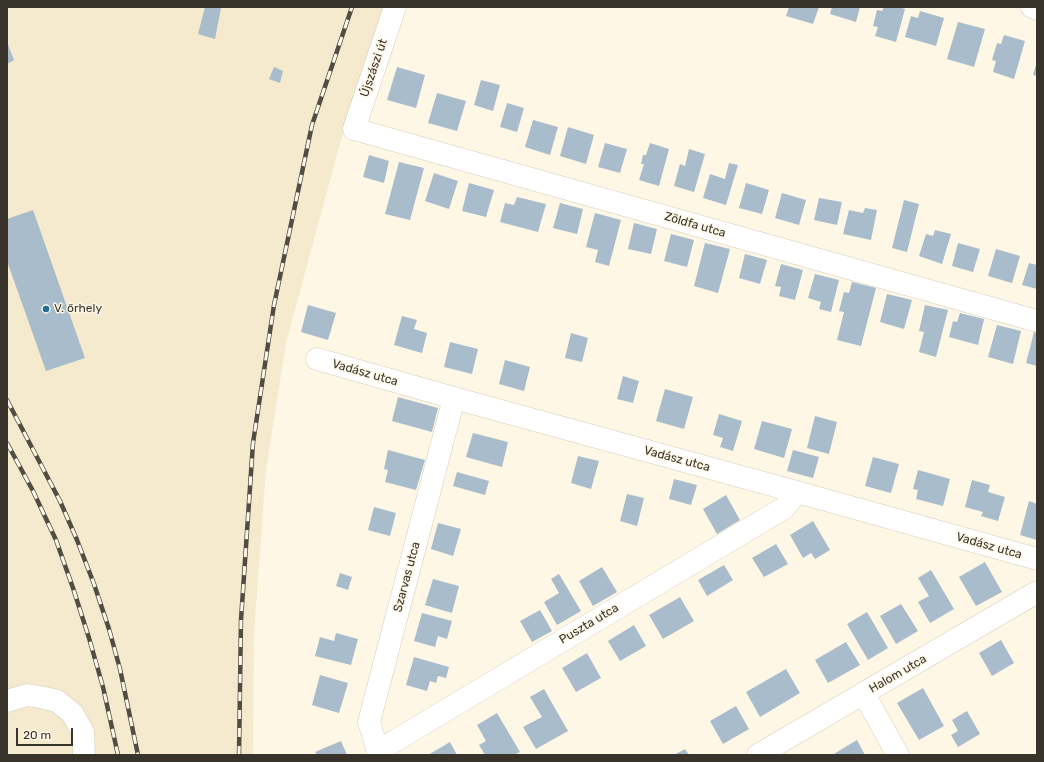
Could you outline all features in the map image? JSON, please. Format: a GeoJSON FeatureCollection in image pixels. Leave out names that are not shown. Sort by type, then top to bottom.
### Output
{"type":"FeatureCollection","features":[{"type":"Feature","properties":{"kind":"street","name":"Újszászi út"},"geometry":{"type":"LineString","coordinates":[[354,129],[395,7]]}},
{"type":"Feature","properties":{"kind":"street"},"geometry":{"type":"LineString","coordinates":[[1032,7],[1037,9]]}},
{"type":"Feature","properties":{"kind":"street","name":"Zöldfa utca"},"geometry":{"type":"LineString","coordinates":[[354,129],[1037,321]]}},
{"type":"Feature","properties":{"kind":"street","name":"Vadász utca"},"geometry":{"type":"LineString","coordinates":[[317,359],[1037,559]]}},
{"type":"Feature","properties":{"kind":"street","name":"Szarvas utca"},"geometry":{"type":"LineString","coordinates":[[378,753],[369,722],[454,398]]}},
{"type":"Feature","properties":{"kind":"street","name":"Puszta utca"},"geometry":{"type":"LineString","coordinates":[[378,753],[784,508],[797,492]]}},
{"type":"Feature","properties":{"kind":"street","name":"Halom utca"},"geometry":{"type":"LineString","coordinates":[[758,755],[1037,592]]}},
{"type":"Feature","properties":{"kind":"street"},"geometry":{"type":"LineString","coordinates":[[864,694],[898,755]]}},
{"type":"Feature","properties":{"kind":"street"},"geometry":{"type":"LineString","coordinates":[[7,701],[27,695],[57,701],[72,713],[83,732],[84,755]]}},
{"type":"Feature","properties":{"kind":"shaded area"},"geometry":{"type":"Polygon","coordinates":[[[7,7],[386,7],[342,136],[286,343],[266,470],[254,633],[253,755],[7,755],[7,7]]]}},
{"type":"Feature","properties":{"kind":"building"},"geometry":{"type":"Polygon","coordinates":[[[205,7],[221,8],[215,39],[198,34],[205,7]]]}},
{"type":"Feature","properties":{"kind":"building"},"geometry":{"type":"Polygon","coordinates":[[[789,7],[819,7],[813,24],[786,16],[789,7]]]}},
{"type":"Feature","properties":{"kind":"building"},"geometry":{"type":"Polygon","coordinates":[[[832,7],[860,7],[856,22],[830,14],[832,7]]]}},
{"type":"Feature","properties":{"kind":"building"},"geometry":{"type":"Polygon","coordinates":[[[884,7],[898,7],[905,9],[896,42],[875,36],[878,27],[873,26],[877,10],[882,11],[884,7]]]}},
{"type":"Feature","properties":{"kind":"building"},"geometry":{"type":"Polygon","coordinates":[[[920,11],[944,18],[936,46],[905,37],[911,16],[918,18],[920,11]]]}},
{"type":"Feature","properties":{"kind":"building"},"geometry":{"type":"Polygon","coordinates":[[[958,22],[985,29],[974,67],[947,59],[958,22]]]}},
{"type":"Feature","properties":{"kind":"building"},"geometry":{"type":"Polygon","coordinates":[[[1004,35],[1025,41],[1014,79],[993,72],[996,61],[992,60],[997,43],[1001,44],[1004,35]]]}},
{"type":"Feature","properties":{"kind":"building"},"geometry":{"type":"Polygon","coordinates":[[[7,42],[14,60],[7,64],[7,42]]]}},
{"type":"Feature","properties":{"kind":"building"},"geometry":{"type":"Polygon","coordinates":[[[1037,61],[1037,76],[1033,75],[1037,61]]]}},
{"type":"Feature","properties":{"kind":"building"},"geometry":{"type":"Polygon","coordinates":[[[274,67],[283,71],[280,83],[269,79],[274,67]]]}},
{"type":"Feature","properties":{"kind":"building"},"geometry":{"type":"Polygon","coordinates":[[[397,67],[425,75],[416,108],[387,100],[397,67]]]}},
{"type":"Feature","properties":{"kind":"building"},"geometry":{"type":"Polygon","coordinates":[[[481,80],[500,85],[493,111],[474,105],[481,80]]]}},
{"type":"Feature","properties":{"kind":"building"},"geometry":{"type":"Polygon","coordinates":[[[437,93],[466,101],[457,131],[428,123],[437,93]]]}},
{"type":"Feature","properties":{"kind":"building"},"geometry":{"type":"Polygon","coordinates":[[[507,103],[524,108],[517,132],[500,127],[507,103]]]}},
{"type":"Feature","properties":{"kind":"building"},"geometry":{"type":"Polygon","coordinates":[[[533,120],[558,127],[550,155],[525,147],[533,120]]]}},
{"type":"Feature","properties":{"kind":"building"},"geometry":{"type":"Polygon","coordinates":[[[568,127],[594,135],[586,164],[560,156],[568,127]]]}},
{"type":"Feature","properties":{"kind":"building"},"geometry":{"type":"Polygon","coordinates":[[[605,143],[627,149],[620,173],[598,167],[605,143]]]}},
{"type":"Feature","properties":{"kind":"building"},"geometry":{"type":"Polygon","coordinates":[[[650,143],[669,149],[659,186],[639,180],[644,164],[641,164],[643,155],[646,155],[650,143]]]}},
{"type":"Feature","properties":{"kind":"building"},"geometry":{"type":"Polygon","coordinates":[[[689,149],[705,154],[694,192],[674,186],[680,164],[685,166],[689,149]]]}},
{"type":"Feature","properties":{"kind":"building"},"geometry":{"type":"Polygon","coordinates":[[[369,155],[389,161],[384,183],[363,177],[369,155]]]}},
{"type":"Feature","properties":{"kind":"building"},"geometry":{"type":"Polygon","coordinates":[[[399,162],[424,168],[410,220],[385,214],[399,162]]]}},
{"type":"Feature","properties":{"kind":"building"},"geometry":{"type":"Polygon","coordinates":[[[729,163],[738,165],[726,205],[703,198],[710,174],[725,179],[729,163]]]}},
{"type":"Feature","properties":{"kind":"building"},"geometry":{"type":"Polygon","coordinates":[[[434,173],[458,181],[449,209],[425,201],[434,173]]]}},
{"type":"Feature","properties":{"kind":"building"},"geometry":{"type":"Polygon","coordinates":[[[469,183],[494,190],[486,217],[462,211],[469,183]]]}},
{"type":"Feature","properties":{"kind":"building"},"geometry":{"type":"Polygon","coordinates":[[[746,183],[769,190],[762,214],[739,208],[746,183]]]}},
{"type":"Feature","properties":{"kind":"building"},"geometry":{"type":"Polygon","coordinates":[[[782,193],[806,200],[799,225],[775,218],[782,193]]]}},
{"type":"Feature","properties":{"kind":"building"},"geometry":{"type":"Polygon","coordinates":[[[517,197],[546,204],[538,232],[500,222],[505,203],[514,205],[517,197]]]}},
{"type":"Feature","properties":{"kind":"building"},"geometry":{"type":"Polygon","coordinates":[[[819,198],[842,202],[837,225],[814,220],[819,198]]]}},
{"type":"Feature","properties":{"kind":"building"},"geometry":{"type":"Polygon","coordinates":[[[904,200],[919,204],[907,252],[892,248],[904,200]]]}},
{"type":"Feature","properties":{"kind":"building"},"geometry":{"type":"Polygon","coordinates":[[[560,203],[583,209],[577,234],[553,228],[560,203]]]}},
{"type":"Feature","properties":{"kind":"building"},"geometry":{"type":"Polygon","coordinates":[[[865,208],[877,210],[871,240],[843,234],[849,210],[863,213],[865,208]]]}},
{"type":"Feature","properties":{"kind":"building","name":"V. őrhely"},"geometry":{"type":"Polygon","coordinates":[[[33,210],[85,358],[46,371],[7,261],[7,219],[33,210]]]}},
{"type":"Feature","properties":{"kind":"building"},"geometry":{"type":"Polygon","coordinates":[[[595,213],[621,220],[609,266],[595,262],[598,250],[586,247],[595,213]]]}},
{"type":"Feature","properties":{"kind":"building"},"geometry":{"type":"Polygon","coordinates":[[[634,223],[657,229],[651,254],[628,249],[634,223]]]}},
{"type":"Feature","properties":{"kind":"building"},"geometry":{"type":"Polygon","coordinates":[[[935,230],[951,234],[942,264],[919,256],[926,234],[933,236],[935,230]]]}},
{"type":"Feature","properties":{"kind":"building"},"geometry":{"type":"Polygon","coordinates":[[[671,234],[694,240],[687,267],[664,261],[671,234]]]}},
{"type":"Feature","properties":{"kind":"building"},"geometry":{"type":"Polygon","coordinates":[[[705,243],[730,249],[718,293],[694,286],[705,243]]]}},
{"type":"Feature","properties":{"kind":"building"},"geometry":{"type":"Polygon","coordinates":[[[958,243],[980,249],[973,272],[952,266],[958,243]]]}},
{"type":"Feature","properties":{"kind":"building"},"geometry":{"type":"Polygon","coordinates":[[[996,249],[1020,256],[1012,283],[988,276],[996,249]]]}},
{"type":"Feature","properties":{"kind":"building"},"geometry":{"type":"Polygon","coordinates":[[[745,254],[767,260],[760,284],[739,278],[745,254]]]}},
{"type":"Feature","properties":{"kind":"building"},"geometry":{"type":"Polygon","coordinates":[[[1029,263],[1037,265],[1037,289],[1022,285],[1029,263]]]}},
{"type":"Feature","properties":{"kind":"building"},"geometry":{"type":"Polygon","coordinates":[[[781,264],[803,270],[795,300],[779,296],[781,287],[775,286],[781,264]]]}},
{"type":"Feature","properties":{"kind":"building"},"geometry":{"type":"Polygon","coordinates":[[[815,274],[839,280],[831,312],[819,309],[821,302],[808,298],[815,274]]]}},
{"type":"Feature","properties":{"kind":"building"},"geometry":{"type":"Polygon","coordinates":[[[852,282],[876,288],[861,346],[837,340],[844,312],[839,311],[844,292],[849,293],[852,282]]]}},
{"type":"Feature","properties":{"kind":"building"},"geometry":{"type":"Polygon","coordinates":[[[887,294],[912,300],[904,329],[880,322],[887,294]]]}},
{"type":"Feature","properties":{"kind":"building"},"geometry":{"type":"Polygon","coordinates":[[[308,305],[336,313],[328,340],[301,332],[308,305]]]}},
{"type":"Feature","properties":{"kind":"building"},"geometry":{"type":"Polygon","coordinates":[[[925,305],[948,310],[936,357],[919,352],[924,332],[919,331],[925,305]]]}},
{"type":"Feature","properties":{"kind":"building"},"geometry":{"type":"Polygon","coordinates":[[[960,313],[984,319],[978,345],[949,337],[953,321],[957,322],[960,313]]]}},
{"type":"Feature","properties":{"kind":"building"},"geometry":{"type":"Polygon","coordinates":[[[402,316],[417,320],[414,329],[427,333],[422,353],[394,345],[402,316]]]}},
{"type":"Feature","properties":{"kind":"building"},"geometry":{"type":"Polygon","coordinates":[[[997,325],[1021,331],[1013,364],[988,357],[997,325]]]}},
{"type":"Feature","properties":{"kind":"building"},"geometry":{"type":"Polygon","coordinates":[[[1034,332],[1037,333],[1037,366],[1026,363],[1034,332]]]}},
{"type":"Feature","properties":{"kind":"building"},"geometry":{"type":"Polygon","coordinates":[[[571,333],[588,338],[582,362],[565,358],[571,333]]]}},
{"type":"Feature","properties":{"kind":"building"},"geometry":{"type":"Polygon","coordinates":[[[450,342],[478,349],[472,374],[444,367],[450,342]]]}},
{"type":"Feature","properties":{"kind":"building"},"geometry":{"type":"Polygon","coordinates":[[[505,360],[530,367],[524,391],[499,384],[505,360]]]}},
{"type":"Feature","properties":{"kind":"building"},"geometry":{"type":"Polygon","coordinates":[[[623,376],[639,381],[633,403],[617,399],[623,376]]]}},
{"type":"Feature","properties":{"kind":"building"},"geometry":{"type":"Polygon","coordinates":[[[665,389],[693,397],[684,429],[656,421],[665,389]]]}},
{"type":"Feature","properties":{"kind":"building"},"geometry":{"type":"Polygon","coordinates":[[[398,397],[438,408],[432,432],[392,421],[398,397]]]}},
{"type":"Feature","properties":{"kind":"building"},"geometry":{"type":"Polygon","coordinates":[[[719,414],[742,421],[733,451],[720,447],[723,438],[713,435],[719,414]]]}},
{"type":"Feature","properties":{"kind":"building"},"geometry":{"type":"Polygon","coordinates":[[[815,416],[837,422],[829,454],[807,448],[815,416]]]}},
{"type":"Feature","properties":{"kind":"building"},"geometry":{"type":"Polygon","coordinates":[[[762,421],[792,429],[784,458],[754,449],[762,421]]]}},
{"type":"Feature","properties":{"kind":"building"},"geometry":{"type":"Polygon","coordinates":[[[473,433],[508,442],[502,467],[466,457],[473,433]]]}},
{"type":"Feature","properties":{"kind":"building"},"geometry":{"type":"Polygon","coordinates":[[[388,450],[425,460],[416,490],[385,482],[388,470],[384,469],[388,450]]]}},
{"type":"Feature","properties":{"kind":"building"},"geometry":{"type":"Polygon","coordinates":[[[793,450],[819,457],[813,478],[787,471],[793,450]]]}},
{"type":"Feature","properties":{"kind":"building"},"geometry":{"type":"Polygon","coordinates":[[[578,456],[599,461],[591,489],[571,483],[578,456]]]}},
{"type":"Feature","properties":{"kind":"building"},"geometry":{"type":"Polygon","coordinates":[[[873,457],[899,464],[891,493],[865,486],[873,457]]]}},
{"type":"Feature","properties":{"kind":"building"},"geometry":{"type":"Polygon","coordinates":[[[918,470],[950,479],[943,506],[916,499],[918,490],[913,489],[918,470]]]}},
{"type":"Feature","properties":{"kind":"building"},"geometry":{"type":"Polygon","coordinates":[[[457,472],[489,481],[485,495],[453,486],[457,472]]]}},
{"type":"Feature","properties":{"kind":"building"},"geometry":{"type":"Polygon","coordinates":[[[674,479],[697,485],[691,505],[669,499],[674,479]]]}},
{"type":"Feature","properties":{"kind":"building"},"geometry":{"type":"Polygon","coordinates":[[[972,480],[990,485],[988,492],[1005,497],[998,521],[981,516],[983,512],[965,507],[972,480]]]}},
{"type":"Feature","properties":{"kind":"building"},"geometry":{"type":"Polygon","coordinates":[[[627,494],[644,498],[637,526],[620,521],[627,494]]]}},
{"type":"Feature","properties":{"kind":"building"},"geometry":{"type":"Polygon","coordinates":[[[726,495],[740,520],[717,534],[703,509],[726,495]]]}},
{"type":"Feature","properties":{"kind":"building"},"geometry":{"type":"Polygon","coordinates":[[[1029,501],[1037,504],[1037,540],[1020,535],[1029,501]]]}},
{"type":"Feature","properties":{"kind":"building"},"geometry":{"type":"Polygon","coordinates":[[[374,507],[396,513],[390,536],[368,530],[374,507]]]}},
{"type":"Feature","properties":{"kind":"building"},"geometry":{"type":"Polygon","coordinates":[[[813,521],[830,550],[815,559],[811,553],[803,558],[790,535],[813,521]]]}},
{"type":"Feature","properties":{"kind":"building"},"geometry":{"type":"Polygon","coordinates":[[[438,523],[461,529],[453,556],[431,549],[438,523]]]}},
{"type":"Feature","properties":{"kind":"building"},"geometry":{"type":"Polygon","coordinates":[[[776,544],[788,564],[764,577],[752,558],[776,544]]]}},
{"type":"Feature","properties":{"kind":"building"},"geometry":{"type":"Polygon","coordinates":[[[985,562],[1002,592],[976,606],[959,577],[985,562]]]}},
{"type":"Feature","properties":{"kind":"building"},"geometry":{"type":"Polygon","coordinates":[[[724,565],[733,580],[707,596],[698,580],[724,565]]]}},
{"type":"Feature","properties":{"kind":"building"},"geometry":{"type":"Polygon","coordinates":[[[602,567],[617,592],[593,606],[579,581],[602,567]]]}},
{"type":"Feature","properties":{"kind":"building"},"geometry":{"type":"Polygon","coordinates":[[[931,570],[954,609],[930,623],[918,602],[929,596],[918,578],[931,570]]]}},
{"type":"Feature","properties":{"kind":"building"},"geometry":{"type":"Polygon","coordinates":[[[340,573],[352,577],[348,590],[336,586],[340,573]]]}},
{"type":"Feature","properties":{"kind":"building"},"geometry":{"type":"Polygon","coordinates":[[[559,574],[581,611],[557,625],[544,602],[559,593],[551,579],[559,574]]]}},
{"type":"Feature","properties":{"kind":"building"},"geometry":{"type":"Polygon","coordinates":[[[433,579],[459,586],[452,613],[425,605],[433,579]]]}},
{"type":"Feature","properties":{"kind":"building"},"geometry":{"type":"Polygon","coordinates":[[[680,597],[694,621],[663,639],[649,615],[680,597]]]}},
{"type":"Feature","properties":{"kind":"building"},"geometry":{"type":"Polygon","coordinates":[[[901,604],[918,631],[896,644],[880,616],[901,604]]]}},
{"type":"Feature","properties":{"kind":"building"},"geometry":{"type":"Polygon","coordinates":[[[540,610],[552,631],[532,642],[520,621],[540,610]]]}},
{"type":"Feature","properties":{"kind":"building"},"geometry":{"type":"Polygon","coordinates":[[[867,612],[888,648],[868,660],[847,624],[867,612]]]}},
{"type":"Feature","properties":{"kind":"building"},"geometry":{"type":"Polygon","coordinates":[[[422,613],[452,621],[447,639],[438,636],[435,647],[414,641],[422,613]]]}},
{"type":"Feature","properties":{"kind":"building"},"geometry":{"type":"Polygon","coordinates":[[[634,625],[646,646],[620,661],[608,641],[634,625]]]}},
{"type":"Feature","properties":{"kind":"building"},"geometry":{"type":"Polygon","coordinates":[[[336,633],[358,639],[351,665],[315,656],[320,637],[334,641],[336,633]]]}},
{"type":"Feature","properties":{"kind":"building"},"geometry":{"type":"Polygon","coordinates":[[[1001,640],[1014,663],[992,676],[979,653],[1001,640]]]}},
{"type":"Feature","properties":{"kind":"building"},"geometry":{"type":"Polygon","coordinates":[[[846,642],[860,665],[828,683],[815,660],[846,642]]]}},
{"type":"Feature","properties":{"kind":"building"},"geometry":{"type":"Polygon","coordinates":[[[587,653],[601,678],[576,692],[562,668],[587,653]]]}},
{"type":"Feature","properties":{"kind":"building"},"geometry":{"type":"Polygon","coordinates":[[[414,657],[449,667],[446,678],[438,676],[436,683],[430,681],[427,691],[406,685],[414,657]]]}},
{"type":"Feature","properties":{"kind":"building"},"geometry":{"type":"Polygon","coordinates":[[[786,669],[800,693],[760,717],[746,692],[786,669]]]}},
{"type":"Feature","properties":{"kind":"building"},"geometry":{"type":"Polygon","coordinates":[[[320,675],[348,683],[339,713],[312,705],[320,675]]]}},
{"type":"Feature","properties":{"kind":"building"},"geometry":{"type":"Polygon","coordinates":[[[923,688],[944,726],[919,740],[897,703],[923,688]]]}},
{"type":"Feature","properties":{"kind":"building"},"geometry":{"type":"Polygon","coordinates":[[[544,689],[568,731],[536,749],[523,727],[542,717],[530,697],[544,689]]]}},
{"type":"Feature","properties":{"kind":"building"},"geometry":{"type":"Polygon","coordinates":[[[736,706],[749,729],[723,744],[710,721],[736,706]]]}},
{"type":"Feature","properties":{"kind":"building"},"geometry":{"type":"Polygon","coordinates":[[[967,711],[980,734],[958,747],[951,735],[958,731],[952,720],[967,711]]]}},
{"type":"Feature","properties":{"kind":"building"},"geometry":{"type":"Polygon","coordinates":[[[497,713],[520,752],[514,755],[485,755],[479,745],[486,741],[477,725],[497,713]]]}},
{"type":"Feature","properties":{"kind":"building"},"geometry":{"type":"Polygon","coordinates":[[[857,740],[865,755],[832,755],[857,740]]]}},
{"type":"Feature","properties":{"kind":"building"},"geometry":{"type":"Polygon","coordinates":[[[341,741],[347,755],[317,755],[315,752],[341,741]]]}},
{"type":"Feature","properties":{"kind":"building"},"geometry":{"type":"Polygon","coordinates":[[[450,742],[457,755],[428,755],[450,742]]]}},
{"type":"Feature","properties":{"kind":"building"},"geometry":{"type":"Polygon","coordinates":[[[685,749],[689,755],[674,755],[685,749]]]}},
{"type":"Feature","properties":{"kind":"railway"},"geometry":{"type":"LineString","coordinates":[[239,755],[241,620],[253,443],[274,305],[312,125],[352,7]]}},
{"type":"Feature","properties":{"kind":"railway"},"geometry":{"type":"LineString","coordinates":[[7,400],[60,501],[94,584],[120,669],[138,755]]}},
{"type":"Feature","properties":{"kind":"railway"},"geometry":{"type":"LineString","coordinates":[[7,443],[33,491],[56,540],[89,638],[103,687],[118,755]]}},
{"type":"Feature","properties":{"kind":"place","name":"V. őrhely"},"geometry":{"type":"Point","coordinates":[46,309]}}]}
